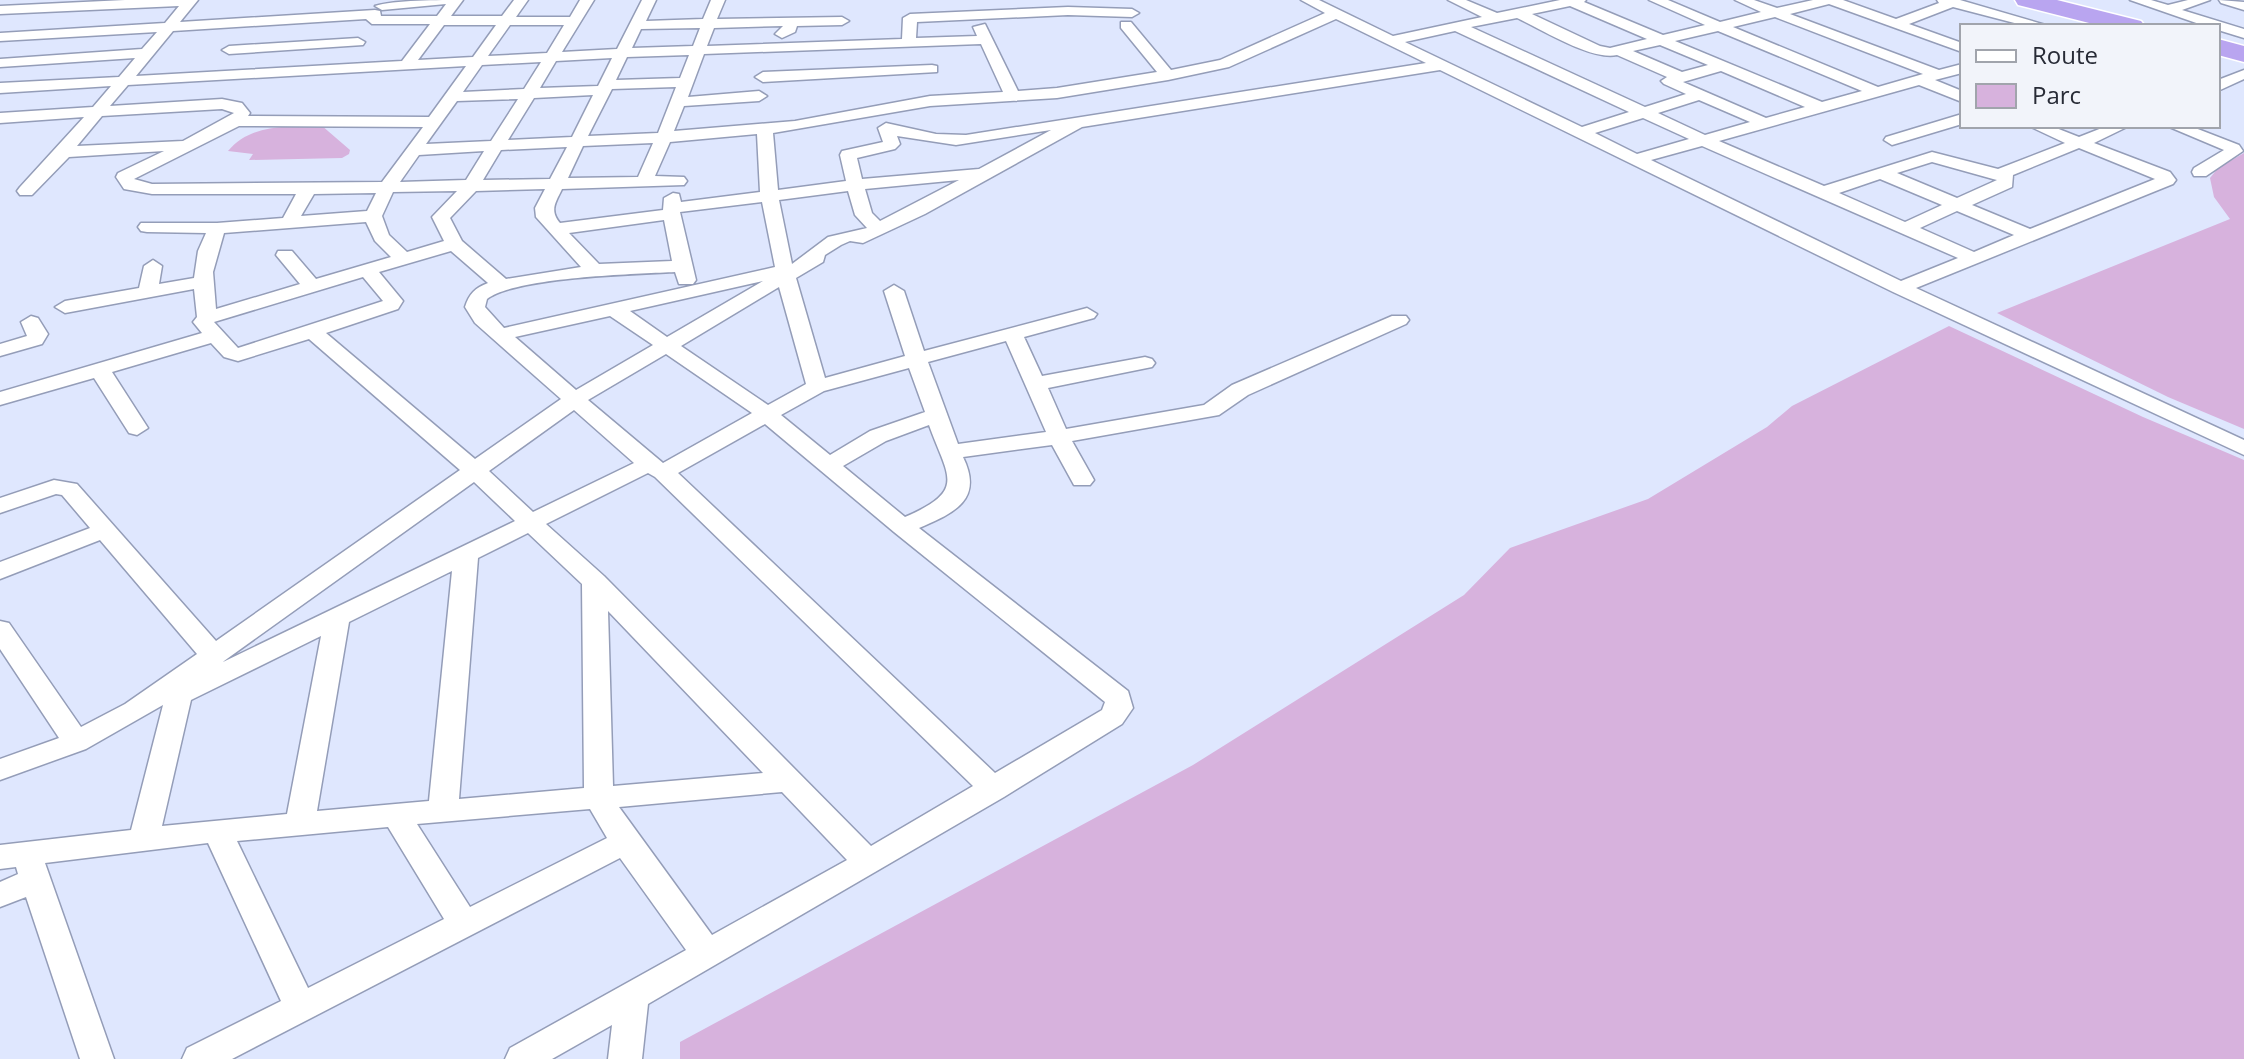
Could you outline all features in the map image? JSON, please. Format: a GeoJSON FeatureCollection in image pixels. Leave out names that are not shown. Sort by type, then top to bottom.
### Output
{"type":"FeatureCollection","features":[{"type":"Feature","properties":{"kind":"highway"},"geometry":{"type":"LineString","coordinates":[[2010,11],[2095,24]]}},
{"type":"Feature","properties":{"kind":"highway"},"geometry":{"type":"LineString","coordinates":[[2010,11],[2116,24]]}},
{"type":"Feature","properties":{"kind":"highway"},"geometry":{"type":"LineString","coordinates":[[2220,51],[2244,65]]}},
{"type":"Feature","properties":{"kind":"street"},"geometry":{"type":"LineString","coordinates":[[209,78],[268,0]]}},
{"type":"Feature","properties":{"kind":"street"},"geometry":{"type":"LineString","coordinates":[[2,38],[252,22],[379,10],[445,0]]}},
{"type":"Feature","properties":{"kind":"street"},"geometry":{"type":"LineString","coordinates":[[405,67],[456,0]]}},
{"type":"Feature","properties":{"kind":"street"},"geometry":{"type":"LineString","coordinates":[[404,259],[381,237],[373,216],[387,188],[413,150],[521,0]]}},
{"type":"Feature","properties":{"kind":"street"},"geometry":{"type":"LineString","coordinates":[[502,285],[454,244],[441,217],[471,186],[587,0]]}},
{"type":"Feature","properties":{"kind":"street"},"geometry":{"type":"LineString","coordinates":[[594,270],[545,217],[544,208],[649,0]]}},
{"type":"Feature","properties":{"kind":"street"},"geometry":{"type":"LineString","coordinates":[[644,182],[666,137],[695,52],[718,0]]}},
{"type":"Feature","properties":{"kind":"street"},"geometry":{"type":"LineString","coordinates":[[914,14],[973,0]]}},
{"type":"Feature","properties":{"kind":"street"},"geometry":{"type":"LineString","coordinates":[[1308,0],[1900,288],[2244,448]]}},
{"type":"Feature","properties":{"kind":"street"},"geometry":{"type":"LineString","coordinates":[[1455,0],[1496,18]]}},
{"type":"Feature","properties":{"kind":"street"},"geometry":{"type":"LineString","coordinates":[[1534,0],[1549,6]]}},
{"type":"Feature","properties":{"kind":"street"},"geometry":{"type":"LineString","coordinates":[[1656,0],[1875,91]]}},
{"type":"Feature","properties":{"kind":"street"},"geometry":{"type":"LineString","coordinates":[[1742,0],[1939,75]]}},
{"type":"Feature","properties":{"kind":"street"},"geometry":{"type":"LineString","coordinates":[[1518,13],[1596,49],[1619,50],[1830,0],[1958,44]]}},
{"type":"Feature","properties":{"kind":"street"},"geometry":{"type":"LineString","coordinates":[[2137,0],[2212,24]]}},
{"type":"Feature","properties":{"kind":"street"},"geometry":{"type":"LineString","coordinates":[[2167,10],[2203,0]]}},
{"type":"Feature","properties":{"kind":"street"},"geometry":{"type":"LineString","coordinates":[[2226,0],[2244,6]]}},
{"type":"Feature","properties":{"kind":"street"},"geometry":{"type":"LineString","coordinates":[[0,10],[85,3],[190,1]]}},
{"type":"Feature","properties":{"kind":"street"},"geometry":{"type":"LineString","coordinates":[[26,191],[64,152],[190,1]]}},
{"type":"Feature","properties":{"kind":"street"},"geometry":{"type":"LineString","coordinates":[[1393,40],[1576,1],[1659,40],[1819,107]]}},
{"type":"Feature","properties":{"kind":"street"},"geometry":{"type":"LineString","coordinates":[[1896,24],[1948,1],[2010,11],[2038,24]]}},
{"type":"Feature","properties":{"kind":"street"},"geometry":{"type":"LineString","coordinates":[[52,34],[85,3]]}},
{"type":"Feature","properties":{"kind":"street"},"geometry":{"type":"LineString","coordinates":[[379,10],[439,21],[574,21]]}},
{"type":"Feature","properties":{"kind":"street"},"geometry":{"type":"LineString","coordinates":[[342,71],[379,10]]}},
{"type":"Feature","properties":{"kind":"street"},"geometry":{"type":"LineString","coordinates":[[914,14],[978,17],[1068,11],[1129,19],[1168,76]]}},
{"type":"Feature","properties":{"kind":"street"},"geometry":{"type":"LineString","coordinates":[[763,77],[836,74],[885,94],[930,101],[1057,93],[1224,64],[1337,13]]}},
{"type":"Feature","properties":{"kind":"street"},"geometry":{"type":"LineString","coordinates":[[909,44],[914,14]]}},
{"type":"Feature","properties":{"kind":"street"},"geometry":{"type":"LineString","coordinates":[[635,25],[790,22],[843,16],[842,46],[836,74]]}},
{"type":"Feature","properties":{"kind":"street"},"geometry":{"type":"LineString","coordinates":[[978,17],[985,40],[1012,95]]}},
{"type":"Feature","properties":{"kind":"street"},"geometry":{"type":"LineString","coordinates":[[739,50],[783,34],[790,29],[790,22]]}},
{"type":"Feature","properties":{"kind":"street"},"geometry":{"type":"LineString","coordinates":[[1456,26],[1703,140],[1973,258]]}},
{"type":"Feature","properties":{"kind":"street"},"geometry":{"type":"LineString","coordinates":[[2220,27],[2244,34]]}},
{"type":"Feature","properties":{"kind":"street"},"geometry":{"type":"LineString","coordinates":[[36,86],[82,32]]}},
{"type":"Feature","properties":{"kind":"street"},"geometry":{"type":"LineString","coordinates":[[1773,48],[1828,32]]}},
{"type":"Feature","properties":{"kind":"street"},"geometry":{"type":"LineString","coordinates":[[0,88],[122,84],[624,53],[985,40]]}},
{"type":"Feature","properties":{"kind":"street"},"geometry":{"type":"LineString","coordinates":[[229,50],[358,42]]}},
{"type":"Feature","properties":{"kind":"street"},"geometry":{"type":"LineString","coordinates":[[925,43],[936,50],[928,79],[930,101]]}},
{"type":"Feature","properties":{"kind":"street"},"geometry":{"type":"LineString","coordinates":[[1803,61],[1864,46]]}},
{"type":"Feature","properties":{"kind":"street"},"geometry":{"type":"LineString","coordinates":[[768,49],[759,96],[758,128],[784,272],[817,386]]}},
{"type":"Feature","properties":{"kind":"street"},"geometry":{"type":"LineString","coordinates":[[1619,50],[1680,77]]}},
{"type":"Feature","properties":{"kind":"street"},"geometry":{"type":"LineString","coordinates":[[0,63],[147,53]]}},
{"type":"Feature","properties":{"kind":"street"},"geometry":{"type":"LineString","coordinates":[[1832,73],[1893,57]]}},
{"type":"Feature","properties":{"kind":"street"},"geometry":{"type":"LineString","coordinates":[[886,128],[933,139],[965,140],[1441,65]]}},
{"type":"Feature","properties":{"kind":"street"},"geometry":{"type":"LineString","coordinates":[[2220,68],[2244,65]]}},
{"type":"Feature","properties":{"kind":"street"},"geometry":{"type":"LineString","coordinates":[[2220,84],[2244,65]]}},
{"type":"Feature","properties":{"kind":"street"},"geometry":{"type":"LineString","coordinates":[[1720,66],[1669,81],[1764,123]]}},
{"type":"Feature","properties":{"kind":"street"},"geometry":{"type":"LineString","coordinates":[[413,150],[666,137],[758,128],[885,94],[932,69]]}},
{"type":"Feature","properties":{"kind":"street"},"geometry":{"type":"LineString","coordinates":[[1633,160],[1960,69]]}},
{"type":"Feature","properties":{"kind":"street"},"geometry":{"type":"LineString","coordinates":[[1921,80],[1960,96]]}},
{"type":"Feature","properties":{"kind":"street"},"geometry":{"type":"LineString","coordinates":[[450,97],[685,82]]}},
{"type":"Feature","properties":{"kind":"street"},"geometry":{"type":"LineString","coordinates":[[874,231],[864,215],[848,155],[892,144],[886,128],[885,94]]}},
{"type":"Feature","properties":{"kind":"street"},"geometry":{"type":"LineString","coordinates":[[1579,133],[1699,95]]}},
{"type":"Feature","properties":{"kind":"street"},"geometry":{"type":"LineString","coordinates":[[677,102],[759,96]]}},
{"type":"Feature","properties":{"kind":"street"},"geometry":{"type":"LineString","coordinates":[[990,97],[1026,128]]}},
{"type":"Feature","properties":{"kind":"street"},"geometry":{"type":"LineString","coordinates":[[3,121],[98,112],[236,106],[242,113],[236,121]]}},
{"type":"Feature","properties":{"kind":"street"},"geometry":{"type":"LineString","coordinates":[[154,146],[185,107]]}},
{"type":"Feature","properties":{"kind":"street"},"geometry":{"type":"LineString","coordinates":[[1892,140],[1960,120]]}},
{"type":"Feature","properties":{"kind":"street"},"geometry":{"type":"LineString","coordinates":[[433,122],[236,121],[124,177],[130,185],[152,189],[644,182],[674,198]]}},
{"type":"Feature","properties":{"kind":"street"},"geometry":{"type":"LineString","coordinates":[[144,839],[179,688],[214,656],[577,398],[784,272],[816,258],[816,253],[823,246],[837,239],[874,231],[919,210],[1078,123]]}},
{"type":"Feature","properties":{"kind":"street"},"geometry":{"type":"LineString","coordinates":[[1900,288],[2167,180],[2164,176],[2042,128]]}},
{"type":"Feature","properties":{"kind":"street"},"geometry":{"type":"LineString","coordinates":[[1999,175],[2116,128]]}},
{"type":"Feature","properties":{"kind":"street"},"geometry":{"type":"LineString","coordinates":[[2180,128],[2235,151],[2200,172]]}},
{"type":"Feature","properties":{"kind":"street"},"geometry":{"type":"LineString","coordinates":[[965,140],[990,170]]}},
{"type":"Feature","properties":{"kind":"street"},"geometry":{"type":"LineString","coordinates":[[64,152],[188,144]]}},
{"type":"Feature","properties":{"kind":"street"},"geometry":{"type":"LineString","coordinates":[[1824,192],[1932,157],[2006,178],[2006,183],[1905,228]]}},
{"type":"Feature","properties":{"kind":"street"},"geometry":{"type":"LineString","coordinates":[[556,229],[674,198],[768,194],[990,170]]}},
{"type":"Feature","properties":{"kind":"street"},"geometry":{"type":"LineString","coordinates":[[1881,173],[2029,235]]}},
{"type":"Feature","properties":{"kind":"street"},"geometry":{"type":"LineString","coordinates":[[288,224],[308,189]]}},
{"type":"Feature","properties":{"kind":"street"},"geometry":{"type":"LineString","coordinates":[[674,198],[688,294]]}},
{"type":"Feature","properties":{"kind":"street"},"geometry":{"type":"LineString","coordinates":[[147,227],[217,228],[373,216]]}},
{"type":"Feature","properties":{"kind":"street"},"geometry":{"type":"LineString","coordinates":[[217,228],[204,255],[202,282],[211,326],[231,353],[238,355],[391,305],[393,301],[367,270]]}},
{"type":"Feature","properties":{"kind":"street"},"geometry":{"type":"LineString","coordinates":[[0,399],[99,369],[312,286],[454,244]]}},
{"type":"Feature","properties":{"kind":"street"},"geometry":{"type":"LineString","coordinates":[[285,255],[312,286]]}},
{"type":"Feature","properties":{"kind":"street"},"geometry":{"type":"LineString","coordinates":[[147,293],[153,266]]}},
{"type":"Feature","properties":{"kind":"street"},"geometry":{"type":"LineString","coordinates":[[684,266],[594,270],[502,285],[478,297],[475,307],[482,319],[656,468],[994,789]]}},
{"type":"Feature","properties":{"kind":"street"},"geometry":{"type":"LineString","coordinates":[[502,334],[784,272]]}},
{"type":"Feature","properties":{"kind":"street"},"geometry":{"type":"LineString","coordinates":[[65,307],[202,282]]}},
{"type":"Feature","properties":{"kind":"street"},"geometry":{"type":"LineString","coordinates":[[894,291],[935,416],[961,477],[958,492],[949,503],[902,527]]}},
{"type":"Feature","properties":{"kind":"street"},"geometry":{"type":"LineString","coordinates":[[522,1059],[994,789],[1112,717],[1119,708],[1118,698],[902,527],[767,414],[615,310]]}},
{"type":"Feature","properties":{"kind":"street"},"geometry":{"type":"LineString","coordinates":[[0,770],[76,742],[179,688],[337,617],[529,522],[656,468],[817,386],[1087,314]]}},
{"type":"Feature","properties":{"kind":"street"},"geometry":{"type":"LineString","coordinates":[[950,452],[1059,437],[1211,410],[1240,390],[1399,320]]}},
{"type":"Feature","properties":{"kind":"street"},"geometry":{"type":"LineString","coordinates":[[0,350],[35,340],[38,334],[31,322]]}},
{"type":"Feature","properties":{"kind":"street"},"geometry":{"type":"LineString","coordinates":[[313,332],[473,469],[595,582],[868,862]]}},
{"type":"Feature","properties":{"kind":"street"},"geometry":{"type":"LineString","coordinates":[[1012,332],[1059,437],[1082,480]]}},
{"type":"Feature","properties":{"kind":"street"},"geometry":{"type":"LineString","coordinates":[[1035,384],[1145,363]]}},
{"type":"Feature","properties":{"kind":"street"},"geometry":{"type":"LineString","coordinates":[[99,369],[137,428]]}},
{"type":"Feature","properties":{"kind":"street"},"geometry":{"type":"LineString","coordinates":[[828,466],[878,436],[935,416]]}},
{"type":"Feature","properties":{"kind":"street"},"geometry":{"type":"LineString","coordinates":[[0,506],[63,486],[214,656]]}},
{"type":"Feature","properties":{"kind":"street"},"geometry":{"type":"LineString","coordinates":[[0,571],[105,530]]}},
{"type":"Feature","properties":{"kind":"street"},"geometry":{"type":"LineString","coordinates":[[443,811],[466,553]]}},
{"type":"Feature","properties":{"kind":"street"},"geometry":{"type":"LineString","coordinates":[[595,582],[599,799],[625,842],[707,953]]}},
{"type":"Feature","properties":{"kind":"street"},"geometry":{"type":"LineString","coordinates":[[300,824],[337,617]]}},
{"type":"Feature","properties":{"kind":"street"},"geometry":{"type":"LineString","coordinates":[[3,637],[76,742]]}},
{"type":"Feature","properties":{"kind":"street"},"geometry":{"type":"LineString","coordinates":[[0,895],[20,864],[144,839],[788,781]]}},
{"type":"Feature","properties":{"kind":"street"},"geometry":{"type":"LineString","coordinates":[[396,815],[463,923]]}},
{"type":"Feature","properties":{"kind":"street"},"geometry":{"type":"LineString","coordinates":[[217,831],[300,1007]]}},
{"type":"Feature","properties":{"kind":"street"},"geometry":{"type":"LineString","coordinates":[[199,1059],[625,842]]}},
{"type":"Feature","properties":{"kind":"street"},"geometry":{"type":"LineString","coordinates":[[20,864],[97,1059]]}},
{"type":"Feature","properties":{"kind":"street"},"geometry":{"type":"LineString","coordinates":[[625,1059],[632,997]]}},
{"type":"Feature","properties":{"kind":"green space"},"geometry":{"type":"Polygon","coordinates":[[[321,125],[350,150],[349,154],[342,158],[249,160],[253,154],[228,151],[237,142],[259,131],[321,125]]]}},
{"type":"Feature","properties":{"kind":"green space"},"geometry":{"type":"Polygon","coordinates":[[[2244,153],[2244,429],[2168,397],[1997,313],[2230,219],[2214,197],[2210,178],[2218,168],[2244,153]]]}},
{"type":"Feature","properties":{"kind":"green space"},"geometry":{"type":"Polygon","coordinates":[[[1949,326],[2143,417],[2244,460],[2244,1059],[680,1059],[680,1042],[1193,765],[1464,595],[1510,548],[1648,499],[1767,427],[1792,406],[1949,326]]]}}]}
